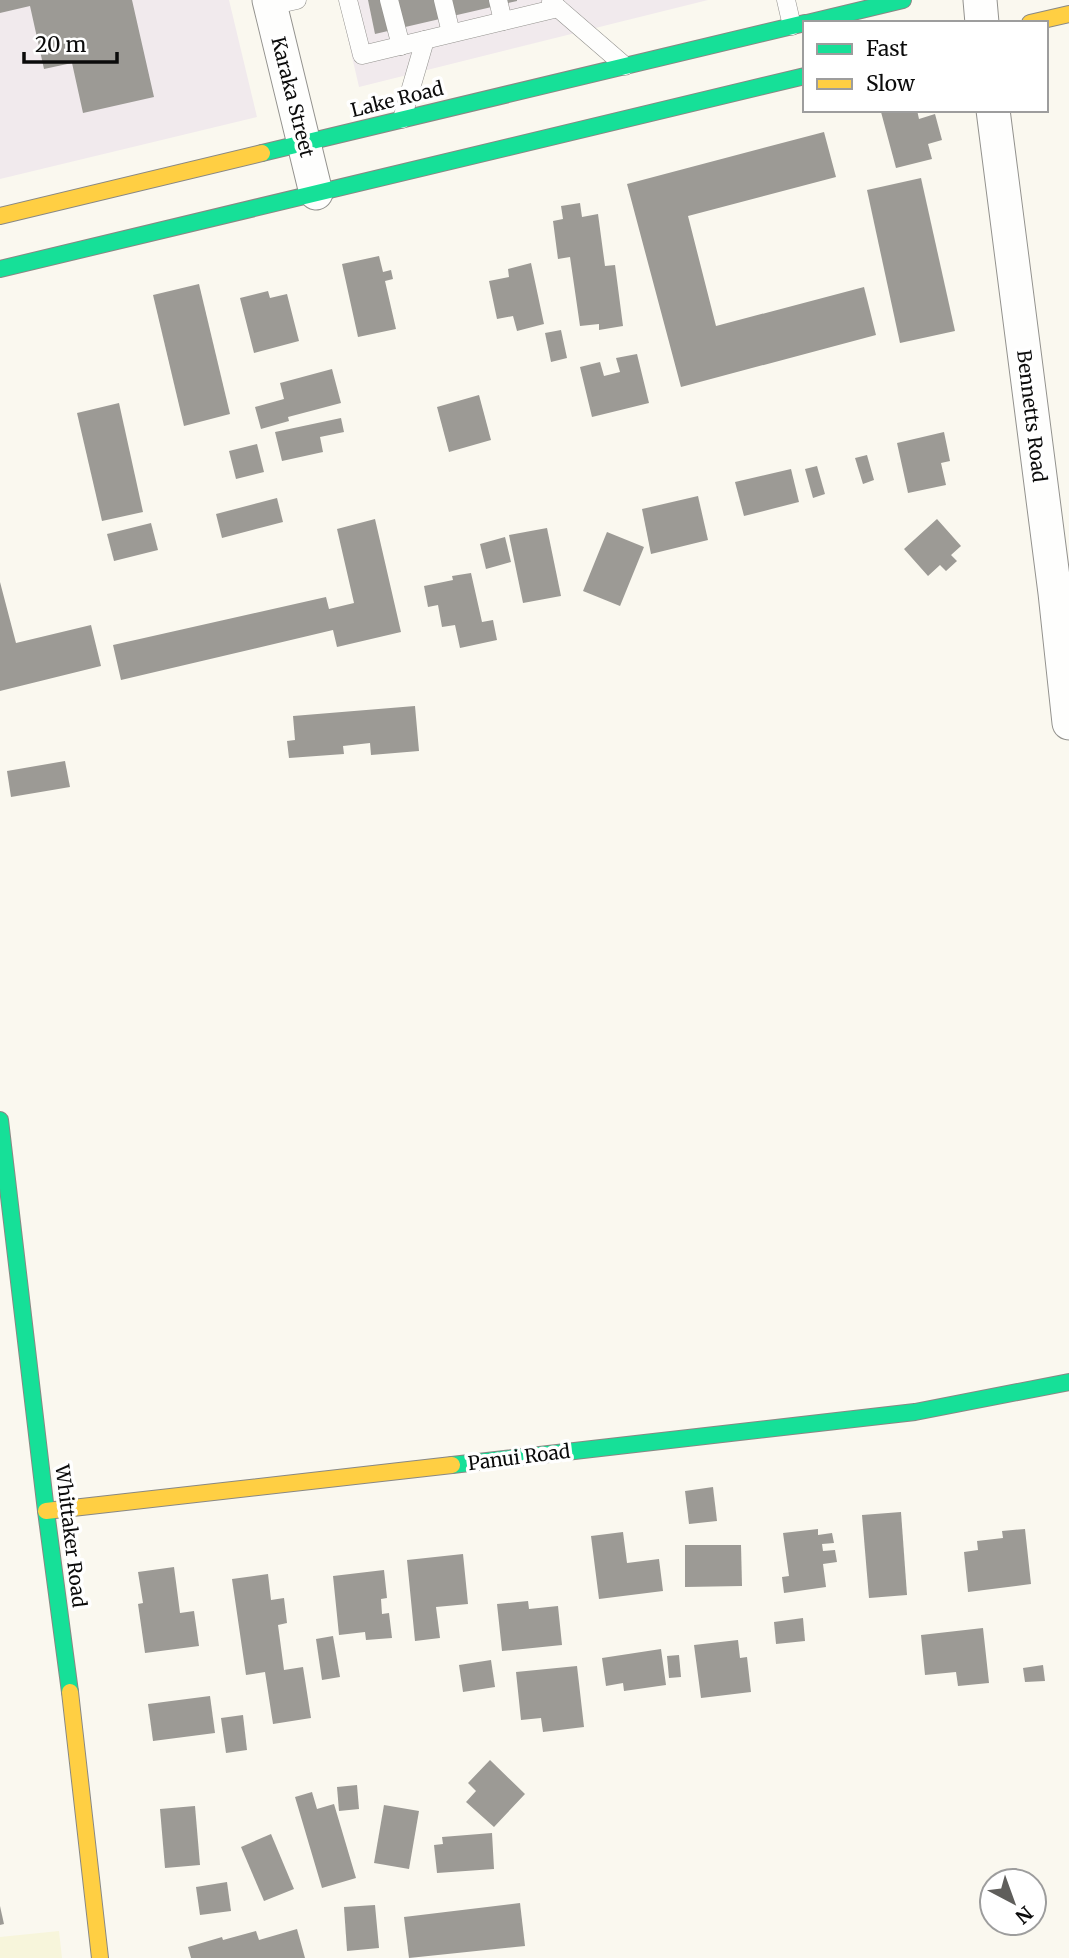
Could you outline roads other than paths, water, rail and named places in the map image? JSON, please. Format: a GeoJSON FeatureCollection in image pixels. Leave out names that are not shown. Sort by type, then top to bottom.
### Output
{"type":"FeatureCollection","features":[{"type":"Feature","properties":{"kind":"street","name":"Lake Road"},"geometry":{"type":"LineString","coordinates":[[814,21],[903,0]]}},
{"type":"Feature","properties":{"kind":"street"},"geometry":{"type":"LineString","coordinates":[[980,0],[982,21]]}},
{"type":"Feature","properties":{"kind":"street","name":"Karaka Street"},"geometry":{"type":"LineString","coordinates":[[279,2],[304,143],[316,193]]}},
{"type":"Feature","properties":{"kind":"street"},"geometry":{"type":"LineString","coordinates":[[1038,21],[1069,13]]}},
{"type":"Feature","properties":{"kind":"street","name":"Lake Road"},"geometry":{"type":"LineString","coordinates":[[0,216],[801,24]]}},
{"type":"Feature","properties":{"kind":"street"},"geometry":{"type":"LineString","coordinates":[[0,269],[803,76]]}},
{"type":"Feature","properties":{"kind":"street","name":"Bennetts Road"},"geometry":{"type":"LineString","coordinates":[[992,112],[1055,593],[1069,723]]}},
{"type":"Feature","properties":{"kind":"street","name":"Whittaker Road"},"geometry":{"type":"LineString","coordinates":[[0,1120],[46,1511],[66,1654],[100,1958]]}},
{"type":"Feature","properties":{"kind":"street","name":"Panui Road"},"geometry":{"type":"LineString","coordinates":[[46,1511],[915,1412],[1069,1382]]}},
{"type":"Feature","properties":{"kind":"street","name":"Panui Road"},"geometry":{"type":"LineString","coordinates":[[990,1399],[1069,1398]]}},
{"type":"Feature","properties":{"kind":"lane"},"geometry":{"type":"LineString","coordinates":[[348,0],[362,55],[503,21],[553,4],[625,66]]}},
{"type":"Feature","properties":{"kind":"lane"},"geometry":{"type":"LineString","coordinates":[[389,0],[401,46]]}},
{"type":"Feature","properties":{"kind":"lane"},"geometry":{"type":"LineString","coordinates":[[443,0],[451,33]]}},
{"type":"Feature","properties":{"kind":"lane"},"geometry":{"type":"LineString","coordinates":[[498,0],[503,21]]}},
{"type":"Feature","properties":{"kind":"lane"},"geometry":{"type":"LineString","coordinates":[[786,0],[801,24]]}},
{"type":"Feature","properties":{"kind":"lane"},"geometry":{"type":"LineString","coordinates":[[402,119],[425,40]]}}]}
